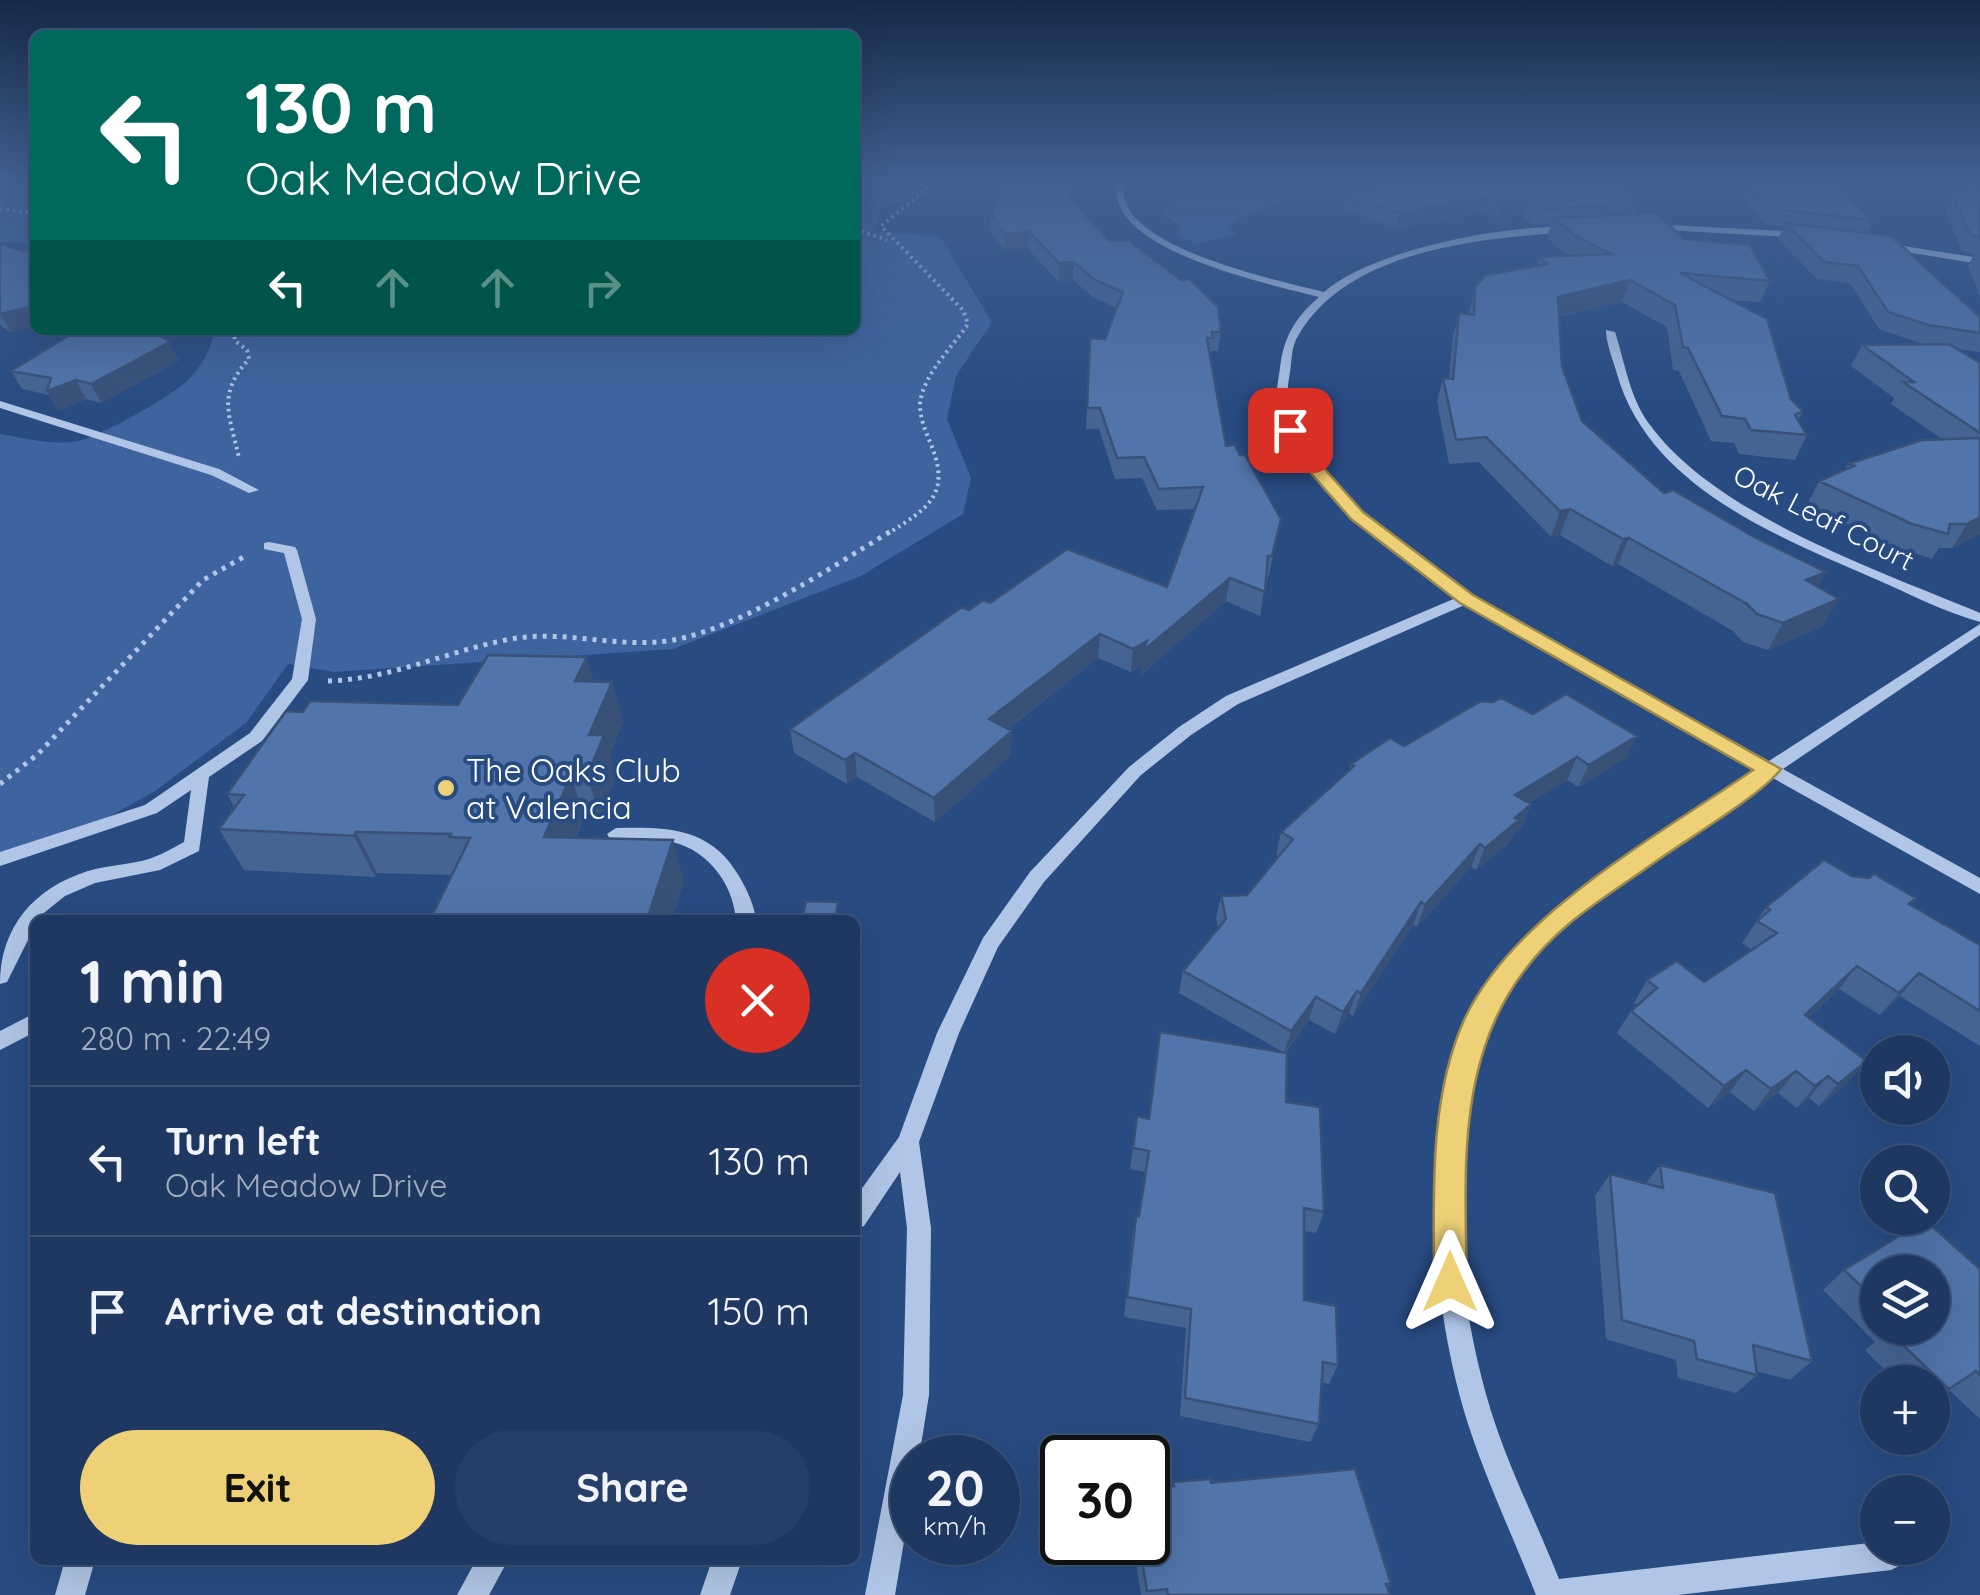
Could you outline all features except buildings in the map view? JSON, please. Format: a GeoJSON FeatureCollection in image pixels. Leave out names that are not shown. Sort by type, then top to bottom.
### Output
{"type":"FeatureCollection","features":[{"type":"Feature","properties":{"kind":"street"},"geometry":{"type":"LineString","coordinates":[[1191,253],[1246,275],[1324,295]]}},
{"type":"Feature","properties":{"kind":"street"},"geometry":{"type":"LineString","coordinates":[[1418,253],[1370,269],[1324,295],[1293,329],[1283,358],[1280,395],[1290,430],[1316,469],[1357,516],[1466,599],[1980,888]]}},
{"type":"Feature","properties":{"kind":"street"},"geometry":{"type":"LineString","coordinates":[[1932,253],[1980,261]]}},
{"type":"Feature","properties":{"kind":"street","name":"Oak Leaf Court"},"geometry":{"type":"LineString","coordinates":[[1610,332],[1629,395],[1644,428],[1719,494],[1845,560],[1980,618]]}},
{"type":"Feature","properties":{"kind":"street"},"geometry":{"type":"LineString","coordinates":[[0,404],[214,472],[252,490]]}},
{"type":"Feature","properties":{"kind":"street"},"geometry":{"type":"LineString","coordinates":[[0,859],[151,809],[256,736],[300,680],[309,619],[290,550],[269,546]]}},
{"type":"Feature","properties":{"kind":"street"},"geometry":{"type":"LineString","coordinates":[[860,1211],[908,1142],[948,1032],[990,943],[1037,877],[1136,772],[1185,731],[1232,700],[1466,599]]}},
{"type":"Feature","properties":{"kind":"street"},"geometry":{"type":"LineString","coordinates":[[1860,1559],[1551,1595],[1476,1406],[1450,1282],[1449,1168],[1459,1083],[1477,1023],[1512,968],[1560,917],[1980,628]]}},
{"type":"Feature","properties":{"kind":"street"},"geometry":{"type":"LineString","coordinates":[[31,915],[58,891],[92,877],[153,865],[193,846],[201,774]]}},
{"type":"Feature","properties":{"kind":"street"},"geometry":{"type":"LineString","coordinates":[[616,834],[674,833],[720,857],[746,915]]}},
{"type":"Feature","properties":{"kind":"street"},"geometry":{"type":"LineString","coordinates":[[0,976],[30,917]]}},
{"type":"Feature","properties":{"kind":"street"},"geometry":{"type":"LineString","coordinates":[[0,1041],[30,1025]]}},
{"type":"Feature","properties":{"kind":"street"},"geometry":{"type":"LineString","coordinates":[[880,1595],[916,1394],[919,1228],[908,1142]]}},
{"type":"Feature","properties":{"kind":"street"},"geometry":{"type":"LineString","coordinates":[[70,1595],[79,1565]]}},
{"type":"Feature","properties":{"kind":"street"},"geometry":{"type":"LineString","coordinates":[[472,1595],[490,1565]]}},
{"type":"Feature","properties":{"kind":"street"},"geometry":{"type":"LineString","coordinates":[[715,1595],[725,1565]]}},
{"type":"Feature","properties":{"kind":"path"},"geometry":{"type":"LineString","coordinates":[[300,680],[390,677],[505,640],[554,633],[627,644],[694,636],[898,527],[930,505],[941,478],[936,450],[920,410],[924,392],[968,324],[963,310],[905,253]]}},
{"type":"Feature","properties":{"kind":"path"},"geometry":{"type":"LineString","coordinates":[[234,335],[235,342],[246,350],[249,359],[231,376],[225,390],[239,460],[252,490]]}},
{"type":"Feature","properties":{"kind":"path"},"geometry":{"type":"LineString","coordinates":[[0,784],[38,754],[204,580],[269,546]]}},
{"type":"Feature","properties":{"kind":"shaded area","name":"The Oaks Club at Valencia"},"geometry":{"type":"Polygon","coordinates":[[[860,253],[950,253],[992,322],[956,376],[947,419],[971,478],[963,514],[861,576],[673,649],[334,672],[288,664],[246,723],[155,791],[82,832],[0,856],[0,434],[58,443],[89,438],[166,396],[187,381],[207,354],[214,335],[860,335],[860,253]]]}},
{"type":"Feature","properties":{"kind":"place","name":"The Oaks Club at Valencia"},"geometry":{"type":"Point","coordinates":[446,788]}},
{"type":"Feature","properties":{"kind":"route"},"geometry":{"type":"LineString","coordinates":[[1290,430],[1316,469],[1357,516],[1466,599],[1770,769],[1560,917],[1512,968],[1477,1023],[1459,1083],[1449,1168],[1450,1282]]}}]}
